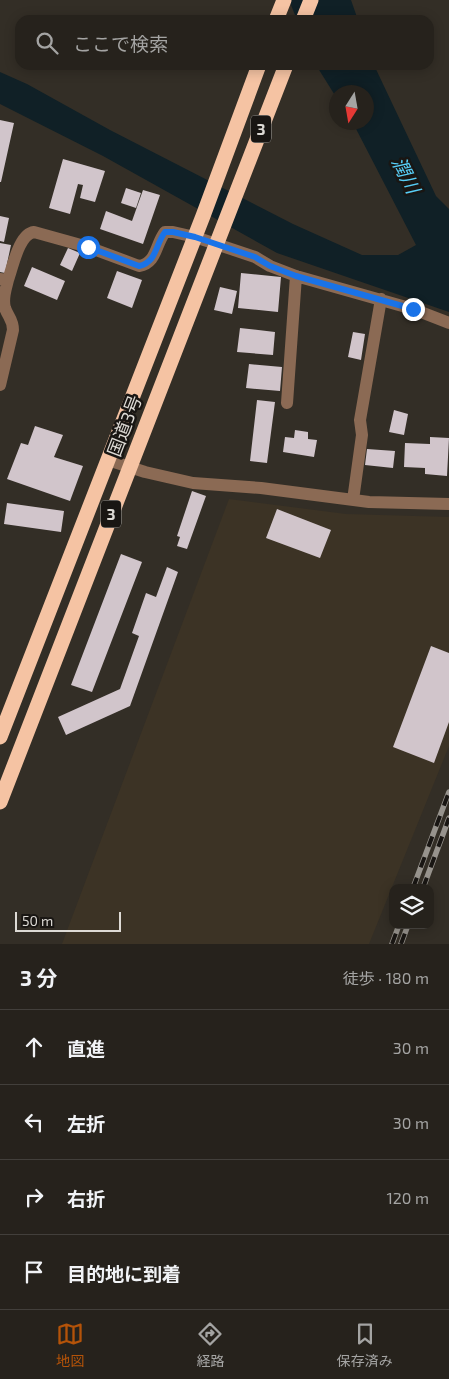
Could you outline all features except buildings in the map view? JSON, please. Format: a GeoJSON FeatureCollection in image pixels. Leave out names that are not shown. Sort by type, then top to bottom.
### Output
{"type":"FeatureCollection","features":[{"type":"Feature","properties":{"kind":"highway"},"geometry":{"type":"LineString","coordinates":[[278,15],[284,0]]}},
{"type":"Feature","properties":{"kind":"highway"},"geometry":{"type":"LineString","coordinates":[[305,15],[311,0]]}},
{"type":"Feature","properties":{"kind":"highway","name":"国道3号"},"geometry":{"type":"LineString","coordinates":[[0,737],[195,237],[257,70]]}},
{"type":"Feature","properties":{"kind":"highway","name":"国道3号"},"geometry":{"type":"LineString","coordinates":[[0,802],[284,70]]}},
{"type":"Feature","properties":{"kind":"street"},"geometry":{"type":"LineString","coordinates":[[0,385],[13,330],[13,321],[3,299],[4,279],[23,238],[28,233],[34,232],[88,247],[139,266],[147,264],[152,260],[165,232],[173,232],[195,237],[255,257],[270,266],[296,276],[413,309],[449,323]]}},
{"type":"Feature","properties":{"kind":"street"},"geometry":{"type":"LineString","coordinates":[[287,403],[296,276]]}},
{"type":"Feature","properties":{"kind":"street"},"geometry":{"type":"LineString","coordinates":[[353,500],[362,435],[360,420],[382,300]]}},
{"type":"Feature","properties":{"kind":"street"},"geometry":{"type":"LineString","coordinates":[[108,460],[193,483],[262,488],[353,500],[449,504]]}},
{"type":"Feature","properties":{"kind":"shaded area"},"geometry":{"type":"Polygon","coordinates":[[[229,499],[346,514],[449,517],[449,746],[393,884],[389,884],[389,894],[369,944],[62,944],[229,499]]]}},
{"type":"Feature","properties":{"kind":"water"},"geometry":{"type":"Polygon","coordinates":[[[289,0],[351,0],[356,15],[295,15],[289,0]]]}},
{"type":"Feature","properties":{"kind":"water","name":"潤川"},"geometry":{"type":"Polygon","coordinates":[[[319,70],[376,70],[436,196],[449,209],[449,312],[277,253],[103,156],[0,104],[0,72],[27,84],[110,130],[293,224],[362,255],[398,255],[416,245],[357,130],[374,130],[374,85],[329,86],[319,70]]]}},
{"type":"Feature","properties":{"kind":"railway"},"geometry":{"type":"LineString","coordinates":[[414,884],[449,792]]}},
{"type":"Feature","properties":{"kind":"railway"},"geometry":{"type":"LineString","coordinates":[[424,884],[449,818]]}},
{"type":"Feature","properties":{"kind":"railway"},"geometry":{"type":"LineString","coordinates":[[392,944],[398,929]]}},
{"type":"Feature","properties":{"kind":"railway"},"geometry":{"type":"LineString","coordinates":[[401,944],[407,929]]}},
{"type":"Feature","properties":{"kind":"route"},"geometry":{"type":"LineString","coordinates":[[88,247],[139,266],[147,264],[152,260],[161,237],[165,232],[173,232],[195,237],[255,257],[270,266],[296,276],[413,309]]}}]}
